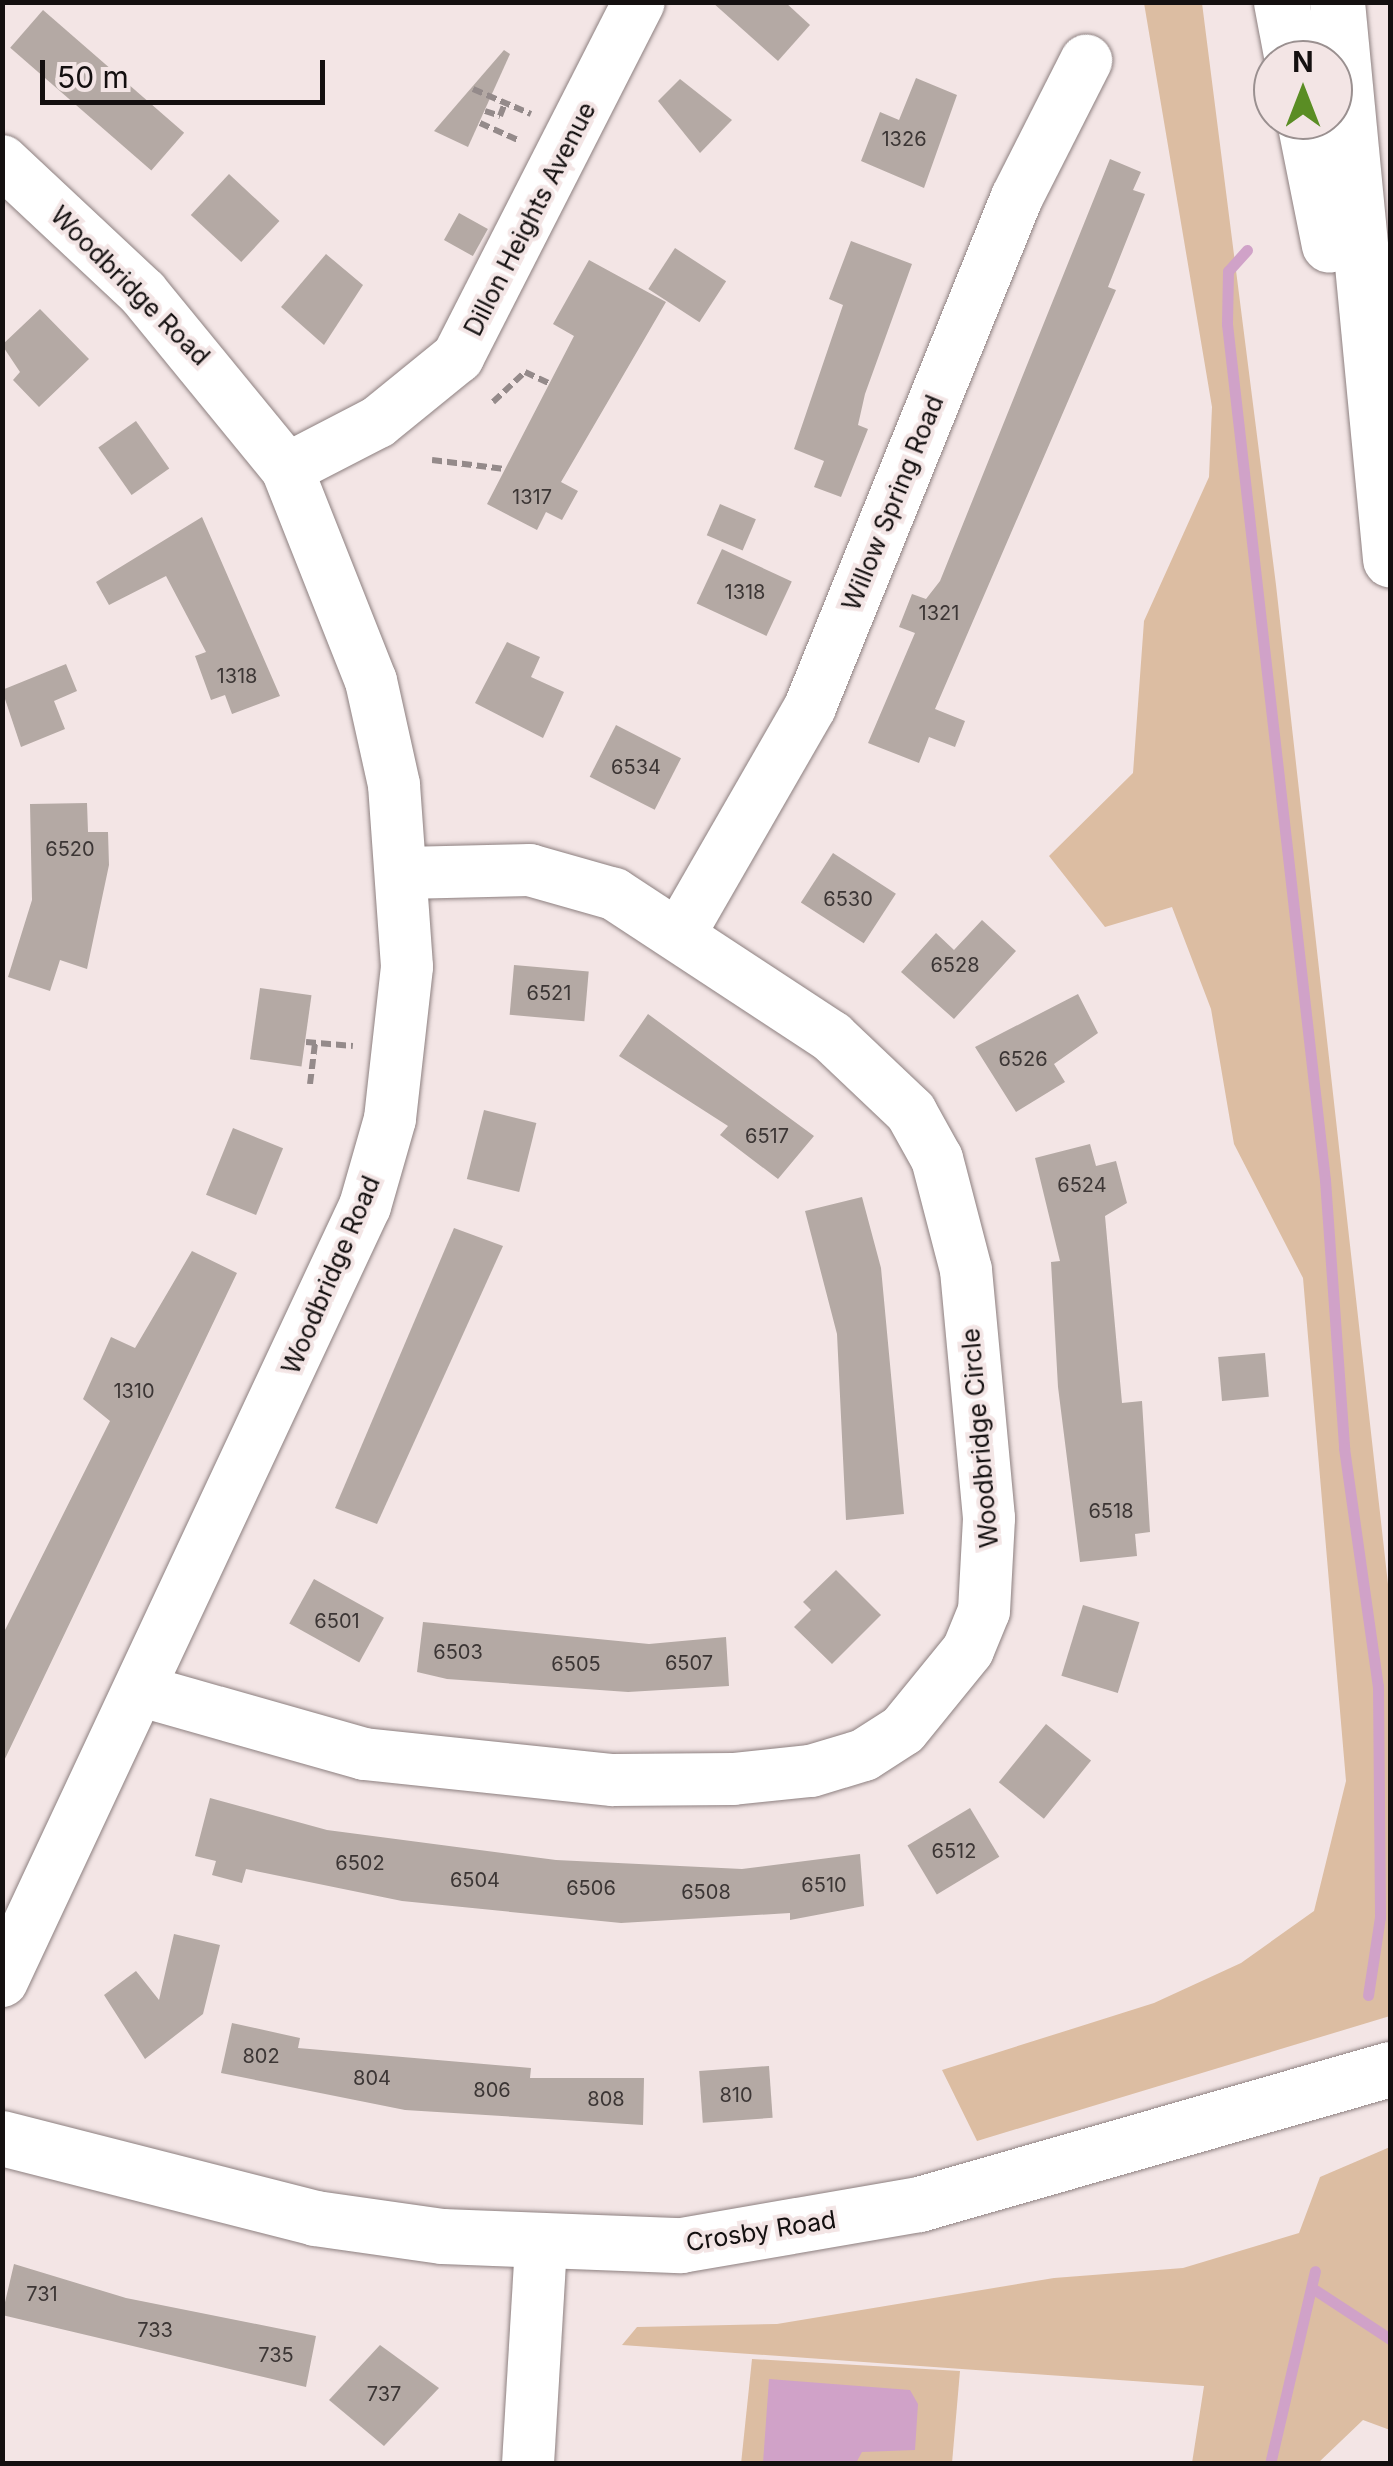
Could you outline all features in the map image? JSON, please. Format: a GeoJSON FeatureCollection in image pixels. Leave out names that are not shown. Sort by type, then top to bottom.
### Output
{"type":"FeatureCollection","features":[{"type":"Feature","properties":{"kind":"main road"},"geometry":{"type":"LineString","coordinates":[[1281,2],[1288,40]]}},
{"type":"Feature","properties":{"kind":"main road"},"geometry":{"type":"LineString","coordinates":[[1337,2],[1390,549]]}},
{"type":"Feature","properties":{"kind":"main road"},"geometry":{"type":"LineString","coordinates":[[1308,140],[1390,549]]}},
{"type":"Feature","properties":{"kind":"main road","name":"Crosby Road"},"geometry":{"type":"LineString","coordinates":[[2,2138],[315,2218],[541,2243],[681,2245],[919,2204],[1390,2069]]}},
{"type":"Feature","properties":{"kind":"street","name":"Dillon Heights Avenue"},"geometry":{"type":"LineString","coordinates":[[286,469],[378,422],[458,356],[639,2]]}},
{"type":"Feature","properties":{"kind":"street","name":"Willow Spring Road"},"geometry":{"type":"LineString","coordinates":[[679,935],[810,707],[1017,197],[1086,61]]}},
{"type":"Feature","properties":{"kind":"street","name":"Woodbridge Road"},"geometry":{"type":"LineString","coordinates":[[2,161],[143,292],[286,469],[371,681],[404,873],[402,1039],[365,1206],[142,1691],[2,1980]]}},
{"type":"Feature","properties":{"kind":"street","name":"Woodbridge Circle"},"geometry":{"type":"LineString","coordinates":[[142,1691],[364,1754],[613,1780],[811,1770],[864,1755],[936,1695],[968,1650],[991,1567],[966,1270],[937,1159],[874,1072],[679,935],[574,878],[404,873]]}},
{"type":"Feature","properties":{"kind":"street"},"geometry":{"type":"LineString","coordinates":[[528,2464],[541,2243]]}},
{"type":"Feature","properties":{"kind":"path"},"geometry":{"type":"LineString","coordinates":[[473,89],[542,119]]}},
{"type":"Feature","properties":{"kind":"path"},"geometry":{"type":"LineString","coordinates":[[485,111],[500,116],[505,103]]}},
{"type":"Feature","properties":{"kind":"path"},"geometry":{"type":"LineString","coordinates":[[480,123],[530,146]]}},
{"type":"Feature","properties":{"kind":"path"},"geometry":{"type":"LineString","coordinates":[[493,402],[525,372],[550,383]]}},
{"type":"Feature","properties":{"kind":"path"},"geometry":{"type":"LineString","coordinates":[[432,460],[504,469]]}},
{"type":"Feature","properties":{"kind":"path"},"geometry":{"type":"LineString","coordinates":[[306,1042],[354,1046]]}},
{"type":"Feature","properties":{"kind":"path"},"geometry":{"type":"LineString","coordinates":[[310,1084],[315,1043]]}},
{"type":"Feature","properties":{"kind":"shaded area"},"geometry":{"type":"Polygon","coordinates":[[[1144,3],[1202,3],[1276,585],[1390,1602],[1390,2016],[977,2141],[942,2070],[1154,2003],[1241,1963],[1314,1911],[1346,1781],[1303,1278],[1234,1144],[1211,1009],[1172,907],[1105,927],[1049,856],[1133,773],[1144,621],[1209,477],[1212,407],[1144,3]]]}},
{"type":"Feature","properties":{"kind":"shaded area"},"geometry":{"type":"Polygon","coordinates":[[[1390,2147],[1390,2430],[1363,2420],[1318,2463],[1192,2463],[1204,2386],[622,2345],[637,2327],[777,2324],[1054,2278],[1183,2268],[1299,2233],[1320,2177],[1390,2147]]]}},
{"type":"Feature","properties":{"kind":"shaded area"},"geometry":{"type":"Polygon","coordinates":[[[752,2359],[960,2371],[952,2463],[741,2464],[752,2359]]]}},
{"type":"Feature","properties":{"kind":"shaded area"},"geometry":{"type":"Polygon","coordinates":[[[769,2379],[910,2390],[918,2404],[915,2450],[862,2452],[856,2463],[763,2463],[769,2379]]]}},
{"type":"Feature","properties":{"kind":"building"},"geometry":{"type":"Polygon","coordinates":[[[712,2],[785,2],[810,25],[778,61],[712,2]]]}},
{"type":"Feature","properties":{"kind":"building"},"geometry":{"type":"Polygon","coordinates":[[[43,10],[184,133],[151,170],[10,48],[43,10]]]}},
{"type":"Feature","properties":{"kind":"building"},"geometry":{"type":"Polygon","coordinates":[[[504,50],[510,54],[468,147],[434,131],[504,50]]]}},
{"type":"Feature","properties":{"kind":"building"},"geometry":{"type":"Polygon","coordinates":[[[916,78],[957,95],[924,188],[861,161],[880,112],[899,120],[916,78]]]}},
{"type":"Feature","properties":{"kind":"building"},"geometry":{"type":"Polygon","coordinates":[[[680,79],[732,120],[700,153],[658,101],[680,79]]]}},
{"type":"Feature","properties":{"kind":"building"},"geometry":{"type":"Polygon","coordinates":[[[1110,159],[1141,172],[1133,190],[1145,194],[1108,287],[1116,290],[935,709],[965,721],[955,747],[929,737],[919,763],[868,743],[915,633],[899,627],[912,594],[926,599],[940,581],[1110,159]]]}},
{"type":"Feature","properties":{"kind":"building"},"geometry":{"type":"Polygon","coordinates":[[[229,174],[279,221],[241,262],[191,215],[229,174]]]}},
{"type":"Feature","properties":{"kind":"building"},"geometry":{"type":"Polygon","coordinates":[[[459,213],[488,229],[473,256],[444,240],[459,213]]]}},
{"type":"Feature","properties":{"kind":"building"},"geometry":{"type":"Polygon","coordinates":[[[851,241],[912,264],[865,394],[858,425],[868,429],[841,497],[814,487],[824,461],[794,449],[843,305],[829,299],[851,241]]]}},
{"type":"Feature","properties":{"kind":"building"},"geometry":{"type":"Polygon","coordinates":[[[675,248],[726,281],[699,322],[648,289],[675,248]]]}},
{"type":"Feature","properties":{"kind":"building"},"geometry":{"type":"Polygon","coordinates":[[[326,254],[363,285],[324,345],[281,307],[326,254]]]}},
{"type":"Feature","properties":{"kind":"building"},"geometry":{"type":"Polygon","coordinates":[[[589,260],[666,302],[561,482],[578,491],[562,520],[546,512],[537,530],[487,504],[574,336],[553,324],[589,260]]]}},
{"type":"Feature","properties":{"kind":"building"},"geometry":{"type":"Polygon","coordinates":[[[40,309],[89,359],[39,407],[13,380],[20,372],[2,345],[40,309]]]}},
{"type":"Feature","properties":{"kind":"building"},"geometry":{"type":"Polygon","coordinates":[[[136,421],[169,469],[132,495],[98,447],[136,421]]]}},
{"type":"Feature","properties":{"kind":"building"},"geometry":{"type":"Polygon","coordinates":[[[720,504],[756,519],[743,551],[707,535],[720,504]]]}},
{"type":"Feature","properties":{"kind":"building"},"geometry":{"type":"Polygon","coordinates":[[[202,517],[280,696],[232,714],[225,695],[211,700],[195,656],[206,652],[166,576],[109,605],[96,582],[202,517]]]}},
{"type":"Feature","properties":{"kind":"building"},"geometry":{"type":"Polygon","coordinates":[[[722,549],[792,582],[766,636],[697,603],[722,549]]]}},
{"type":"Feature","properties":{"kind":"building"},"geometry":{"type":"Polygon","coordinates":[[[507,642],[540,657],[531,677],[564,692],[543,738],[475,703],[507,642]]]}},
{"type":"Feature","properties":{"kind":"building"},"geometry":{"type":"Polygon","coordinates":[[[66,664],[77,691],[54,701],[65,729],[21,747],[2,690],[66,664]]]}},
{"type":"Feature","properties":{"kind":"building"},"geometry":{"type":"Polygon","coordinates":[[[616,725],[681,758],[655,810],[590,777],[616,725]]]}},
{"type":"Feature","properties":{"kind":"building"},"geometry":{"type":"Polygon","coordinates":[[[87,803],[88,832],[108,832],[109,865],[87,969],[60,960],[50,991],[8,977],[32,900],[30,804],[87,803]]]}},
{"type":"Feature","properties":{"kind":"building"},"geometry":{"type":"Polygon","coordinates":[[[833,853],[896,894],[864,943],[801,902],[833,853]]]}},
{"type":"Feature","properties":{"kind":"building"},"geometry":{"type":"Polygon","coordinates":[[[982,920],[1016,951],[954,1019],[901,972],[936,933],[954,950],[982,920]]]}},
{"type":"Feature","properties":{"kind":"building"},"geometry":{"type":"Polygon","coordinates":[[[514,965],[589,972],[584,1021],[510,1015],[514,965]]]}},
{"type":"Feature","properties":{"kind":"building"},"geometry":{"type":"Polygon","coordinates":[[[260,988],[311,995],[301,1067],[250,1059],[260,988]]]}},
{"type":"Feature","properties":{"kind":"building"},"geometry":{"type":"Polygon","coordinates":[[[1078,994],[1098,1033],[1054,1064],[1065,1082],[1016,1112],[975,1047],[1078,994]]]}},
{"type":"Feature","properties":{"kind":"building"},"geometry":{"type":"Polygon","coordinates":[[[648,1014],[814,1136],[778,1179],[720,1135],[728,1126],[619,1056],[648,1014]]]}},
{"type":"Feature","properties":{"kind":"building"},"geometry":{"type":"Polygon","coordinates":[[[484,1110],[536,1123],[519,1192],[467,1179],[484,1110]]]}},
{"type":"Feature","properties":{"kind":"building"},"geometry":{"type":"Polygon","coordinates":[[[233,1128],[283,1148],[256,1215],[206,1195],[233,1128]]]}},
{"type":"Feature","properties":{"kind":"building"},"geometry":{"type":"Polygon","coordinates":[[[1090,1144],[1096,1166],[1116,1161],[1127,1203],[1105,1216],[1122,1403],[1142,1401],[1150,1532],[1135,1534],[1137,1556],[1080,1562],[1058,1387],[1051,1262],[1060,1261],[1035,1158],[1090,1144]]]}},
{"type":"Feature","properties":{"kind":"building"},"geometry":{"type":"Polygon","coordinates":[[[862,1197],[881,1268],[904,1514],[846,1520],[837,1334],[805,1211],[862,1197]]]}},
{"type":"Feature","properties":{"kind":"building"},"geometry":{"type":"Polygon","coordinates":[[[454,1228],[503,1246],[377,1524],[335,1508],[454,1228]]]}},
{"type":"Feature","properties":{"kind":"building"},"geometry":{"type":"Polygon","coordinates":[[[192,1251],[237,1273],[2,1765],[2,1636],[110,1421],[83,1399],[111,1337],[135,1348],[192,1251]]]}},
{"type":"Feature","properties":{"kind":"building"},"geometry":{"type":"Polygon","coordinates":[[[1265,1353],[1269,1397],[1222,1401],[1218,1357],[1265,1353]]]}},
{"type":"Feature","properties":{"kind":"building"},"geometry":{"type":"Polygon","coordinates":[[[836,1570],[881,1615],[832,1664],[794,1627],[811,1610],[803,1602],[836,1570]]]}},
{"type":"Feature","properties":{"kind":"building"},"geometry":{"type":"Polygon","coordinates":[[[314,1579],[384,1618],[359,1662],[289,1624],[314,1579]]]}},
{"type":"Feature","properties":{"kind":"building"},"geometry":{"type":"Polygon","coordinates":[[[1083,1605],[1139,1622],[1118,1693],[1061,1676],[1083,1605]]]}},
{"type":"Feature","properties":{"kind":"building"},"geometry":{"type":"Polygon","coordinates":[[[423,1622],[649,1644],[726,1637],[729,1686],[628,1692],[447,1679],[417,1672],[423,1622]]]}},
{"type":"Feature","properties":{"kind":"building"},"geometry":{"type":"Polygon","coordinates":[[[1046,1724],[1091,1761],[1044,1819],[999,1782],[1046,1724]]]}},
{"type":"Feature","properties":{"kind":"building"},"geometry":{"type":"Polygon","coordinates":[[[210,1798],[327,1830],[556,1860],[742,1869],[860,1854],[864,1906],[790,1920],[790,1913],[621,1923],[402,1901],[246,1869],[242,1883],[212,1875],[216,1861],[195,1856],[210,1798]]]}},
{"type":"Feature","properties":{"kind":"building"},"geometry":{"type":"Polygon","coordinates":[[[970,1808],[999,1857],[937,1894],[907,1846],[970,1808]]]}},
{"type":"Feature","properties":{"kind":"building"},"geometry":{"type":"Polygon","coordinates":[[[174,1934],[220,1945],[203,2014],[145,2059],[104,1995],[136,1971],[159,2000],[174,1934]]]}},
{"type":"Feature","properties":{"kind":"building"},"geometry":{"type":"Polygon","coordinates":[[[232,2023],[300,2038],[298,2048],[531,2068],[530,2078],[644,2078],[643,2125],[405,2110],[221,2073],[232,2023]]]}},
{"type":"Feature","properties":{"kind":"building"},"geometry":{"type":"Polygon","coordinates":[[[769,2066],[773,2118],[703,2123],[699,2071],[769,2066]]]}},
{"type":"Feature","properties":{"kind":"building"},"geometry":{"type":"Polygon","coordinates":[[[14,2264],[126,2298],[316,2336],[306,2387],[2,2315],[14,2264]]]}},
{"type":"Feature","properties":{"kind":"building"},"geometry":{"type":"Polygon","coordinates":[[[380,2345],[439,2388],[384,2446],[329,2400],[380,2345]]]}},
{"type":"Feature","properties":{"kind":"waterway"},"geometry":{"type":"LineString","coordinates":[[1247,250],[1228,271],[1227,324],[1325,1180],[1344,1448],[1378,1686],[1380,1917],[1368,1995]]}},
{"type":"Feature","properties":{"kind":"waterway"},"geometry":{"type":"LineString","coordinates":[[1270,2464],[1315,2271]]}},
{"type":"Feature","properties":{"kind":"waterway"},"geometry":{"type":"LineString","coordinates":[[1312,2288],[1390,2339]]}}]}
